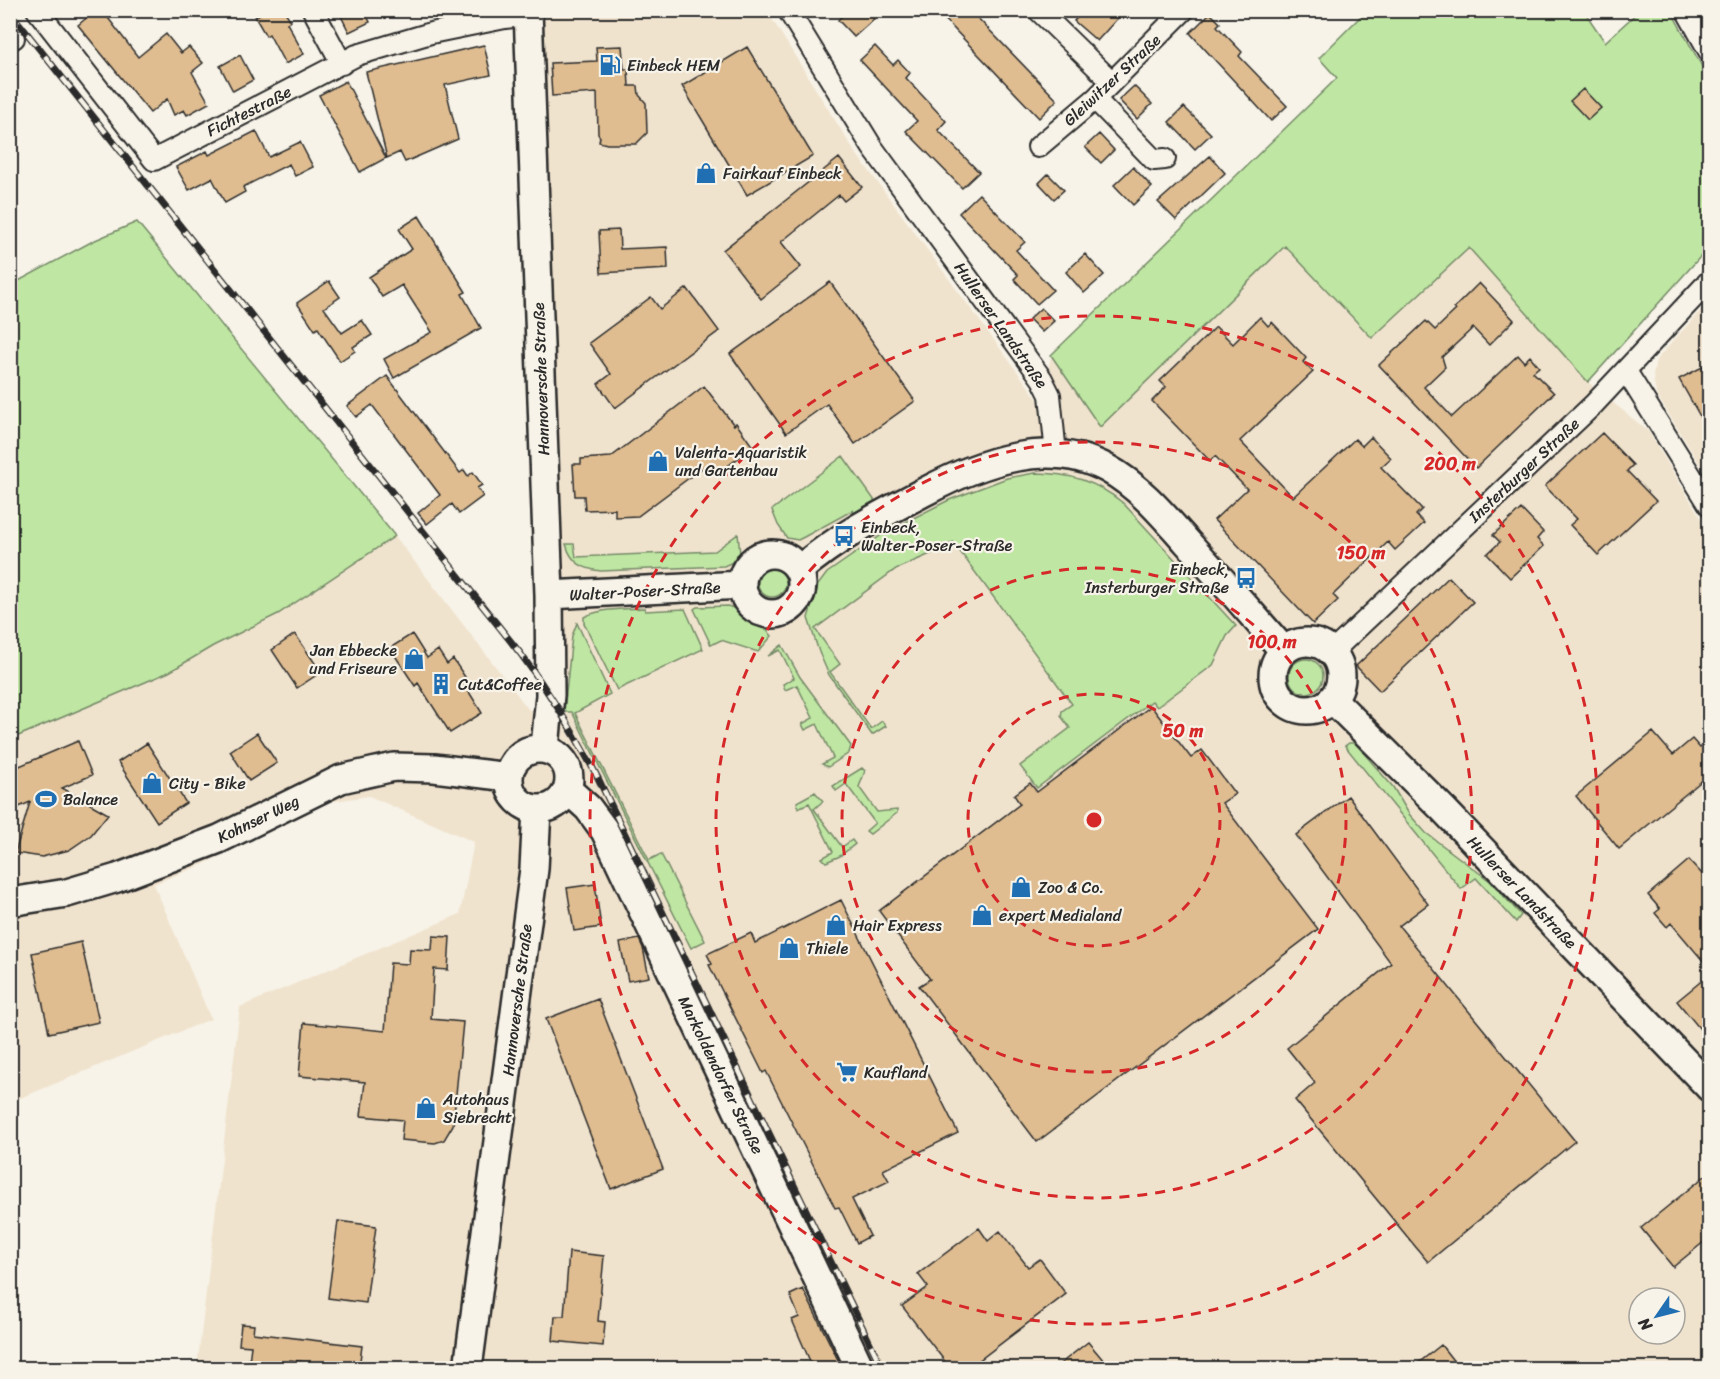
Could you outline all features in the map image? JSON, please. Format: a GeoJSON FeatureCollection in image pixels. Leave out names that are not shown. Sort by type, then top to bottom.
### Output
{"type":"FeatureCollection","features":[{"type":"Feature","properties":{"kind":"street","name":"Fichtestraße"},"geometry":{"type":"LineString","coordinates":[[36,10],[154,160],[357,55],[431,33],[528,13]]}},
{"type":"Feature","properties":{"kind":"street"},"geometry":{"type":"LineString","coordinates":[[312,10],[342,64]]}},
{"type":"Feature","properties":{"kind":"street","name":"Hullerser Landstraße"},"geometry":{"type":"LineString","coordinates":[[788,10],[872,147],[1042,379],[1050,395],[1056,454]]}},
{"type":"Feature","properties":{"kind":"street"},"geometry":{"type":"LineString","coordinates":[[1038,10],[1112,82]]}},
{"type":"Feature","properties":{"kind":"street","name":"Gleiwitzer Straße"},"geometry":{"type":"LineString","coordinates":[[1038,147],[1095,99],[1184,10]]}},
{"type":"Feature","properties":{"kind":"street"},"geometry":{"type":"LineString","coordinates":[[1686,10],[1710,53]]}},
{"type":"Feature","properties":{"kind":"street","name":"Hannoversche Straße"},"geometry":{"type":"LineString","coordinates":[[528,13],[549,595],[550,695],[545,748]]}},
{"type":"Feature","properties":{"kind":"street"},"geometry":{"type":"LineString","coordinates":[[1095,99],[1154,160],[1165,159]]}},
{"type":"Feature","properties":{"kind":"street","name":"Insterburger Straße"},"geometry":{"type":"LineString","coordinates":[[1331,653],[1626,371],[1710,280]]}},
{"type":"Feature","properties":{"kind":"street"},"geometry":{"type":"LineString","coordinates":[[1626,371],[1710,506]]}},
{"type":"Feature","properties":{"kind":"street"},"geometry":{"type":"LineString","coordinates":[[799,570],[818,553],[844,536],[952,477],[1012,456],[1056,454],[1087,460],[1108,469],[1136,489],[1174,527],[1284,651]]}},
{"type":"Feature","properties":{"kind":"street"},"geometry":{"type":"LineString","coordinates":[[780,554],[788,558],[799,570],[803,579],[802,590],[792,608],[774,615],[764,614],[748,603],[742,585],[745,570],[756,558],[763,555],[780,554]]}},
{"type":"Feature","properties":{"kind":"street","name":"Walter-Poser-Straße"},"geometry":{"type":"LineString","coordinates":[[549,595],[742,585]]}},
{"type":"Feature","properties":{"kind":"street"},"geometry":{"type":"LineString","coordinates":[[1303,642],[1314,643],[1331,653],[1338,663],[1340,674],[1339,686],[1332,699],[1316,709],[1305,710],[1293,708],[1280,697],[1273,681],[1273,670],[1277,659],[1284,651],[1303,642]]}},
{"type":"Feature","properties":{"kind":"street","name":"Hullerser Landstraße"},"geometry":{"type":"LineString","coordinates":[[1332,699],[1443,809],[1710,1088]]}},
{"type":"Feature","properties":{"kind":"street"},"geometry":{"type":"LineString","coordinates":[[533,748],[545,748],[557,754],[566,764],[570,777],[568,790],[556,805],[537,809],[527,807],[511,792],[509,777],[514,760],[523,752],[533,748]]}},
{"type":"Feature","properties":{"kind":"street","name":"Kohnser Weg"},"geometry":{"type":"LineString","coordinates":[[10,902],[67,893],[117,878],[219,839],[341,779],[394,767],[434,768],[509,777]]}},
{"type":"Feature","properties":{"kind":"street","name":"Markoldendorfer Straße"},"geometry":{"type":"LineString","coordinates":[[568,790],[588,808],[605,831],[860,1368]]}},
{"type":"Feature","properties":{"kind":"street","name":"Hannoversche Straße"},"geometry":{"type":"LineString","coordinates":[[468,1368],[534,869],[537,809]]}},
{"type":"Feature","properties":{"kind":"shaded area"},"geometry":{"type":"Polygon","coordinates":[[[543,11],[767,11],[853,149],[1042,405],[1051,355],[1100,427],[1286,245],[1372,338],[1469,248],[1588,382],[1648,431],[1709,531],[1709,1368],[197,1368],[240,1007],[460,914],[474,842],[369,796],[328,802],[204,864],[154,884],[211,1019],[11,1102],[11,739],[169,672],[213,646],[278,614],[395,536],[529,710],[560,712],[543,11]]]}},
{"type":"Feature","properties":{"kind":"shaded area"},"geometry":{"type":"Polygon","coordinates":[[[1709,301],[1709,479],[1656,394],[1653,376],[1656,360],[1709,301]]]}},
{"type":"Feature","properties":{"kind":"green space"},"geometry":{"type":"Polygon","coordinates":[[[1366,11],[1584,11],[1605,42],[1639,11],[1671,11],[1709,79],[1709,247],[1588,382],[1469,248],[1372,338],[1285,246],[1100,427],[1051,355],[1337,78],[1319,58],[1366,11]]]}},
{"type":"Feature","properties":{"kind":"green space"},"geometry":{"type":"Polygon","coordinates":[[[137,222],[395,536],[278,614],[213,646],[169,672],[11,739],[11,285],[93,241],[137,222]]]}},
{"type":"Feature","properties":{"kind":"green space"},"geometry":{"type":"Polygon","coordinates":[[[843,456],[875,501],[854,513],[853,510],[798,540],[787,538],[772,510],[843,456]]]}},
{"type":"Feature","properties":{"kind":"green space"},"geometry":{"type":"Polygon","coordinates":[[[1035,473],[1082,480],[1113,495],[1123,503],[1236,626],[1227,636],[1213,665],[1157,707],[1152,701],[1037,788],[1020,766],[1070,728],[1061,716],[1062,711],[1072,704],[953,542],[896,569],[815,629],[840,664],[830,672],[871,729],[882,721],[886,726],[872,735],[829,675],[808,618],[818,585],[827,573],[886,532],[949,500],[1007,478],[1035,473]]]}},
{"type":"Feature","properties":{"kind":"green space"},"geometry":{"type":"Polygon","coordinates":[[[738,534],[740,554],[735,561],[724,566],[601,571],[579,564],[571,556],[566,544],[574,544],[576,557],[715,551],[738,534]]]}},
{"type":"Feature","properties":{"kind":"green space"},"geometry":{"type":"Polygon","coordinates":[[[772,569],[782,573],[786,583],[782,593],[772,597],[762,593],[758,583],[762,573],[772,569]]]}},
{"type":"Feature","properties":{"kind":"green space"},"geometry":{"type":"Polygon","coordinates":[[[728,606],[737,610],[748,620],[761,625],[772,636],[758,652],[721,640],[711,645],[694,609],[728,606]]]}},
{"type":"Feature","properties":{"kind":"green space"},"geometry":{"type":"Polygon","coordinates":[[[645,608],[645,611],[685,609],[703,649],[617,690],[584,623],[584,617],[606,610],[645,608]]]}},
{"type":"Feature","properties":{"kind":"green space"},"geometry":{"type":"Polygon","coordinates":[[[577,623],[610,694],[575,713],[649,860],[661,854],[705,941],[691,948],[572,712],[564,712],[572,636],[577,623]]]}},
{"type":"Feature","properties":{"kind":"green space"},"geometry":{"type":"Polygon","coordinates":[[[782,645],[800,677],[851,746],[849,753],[828,767],[822,764],[833,758],[817,724],[805,730],[802,724],[813,718],[797,685],[785,690],[783,684],[794,678],[780,650],[768,656],[782,645]]]}},
{"type":"Feature","properties":{"kind":"green space"},"geometry":{"type":"Polygon","coordinates":[[[1306,659],[1318,664],[1323,676],[1318,688],[1306,693],[1294,688],[1289,676],[1294,664],[1306,659]]]}},
{"type":"Feature","properties":{"kind":"green space"},"geometry":{"type":"Polygon","coordinates":[[[1355,743],[1393,787],[1409,814],[1426,833],[1490,881],[1521,915],[1516,922],[1476,878],[1461,889],[1345,746],[1355,743]]]}},
{"type":"Feature","properties":{"kind":"green space"},"geometry":{"type":"Polygon","coordinates":[[[862,768],[865,771],[859,787],[877,812],[897,810],[897,813],[870,834],[866,831],[875,823],[846,784],[836,791],[833,786],[862,768]]]}},
{"type":"Feature","properties":{"kind":"green space"},"geometry":{"type":"Polygon","coordinates":[[[815,792],[823,801],[814,809],[842,847],[852,840],[855,844],[840,856],[826,862],[822,858],[833,852],[809,803],[798,808],[797,802],[815,792]]]}},
{"type":"Feature","properties":{"kind":"building"},"geometry":{"type":"Polygon","coordinates":[[[96,10],[102,10],[138,57],[166,34],[181,53],[189,47],[203,63],[192,72],[209,103],[187,115],[184,110],[174,115],[167,99],[150,113],[78,25],[96,10]]]}},
{"type":"Feature","properties":{"kind":"building"},"geometry":{"type":"Polygon","coordinates":[[[266,10],[284,10],[291,21],[287,23],[304,54],[285,64],[269,34],[266,36],[255,17],[266,10]]]}},
{"type":"Feature","properties":{"kind":"building"},"geometry":{"type":"Polygon","coordinates":[[[338,10],[364,10],[370,22],[349,32],[338,10]]]}},
{"type":"Feature","properties":{"kind":"building"},"geometry":{"type":"Polygon","coordinates":[[[848,10],[866,10],[874,19],[854,37],[838,20],[848,10]]]}},
{"type":"Feature","properties":{"kind":"building"},"geometry":{"type":"Polygon","coordinates":[[[936,10],[970,10],[1057,100],[1039,118],[936,10]]]}},
{"type":"Feature","properties":{"kind":"building"},"geometry":{"type":"Polygon","coordinates":[[[1084,10],[1125,10],[1097,41],[1074,21],[1084,10]]]}},
{"type":"Feature","properties":{"kind":"building"},"geometry":{"type":"Polygon","coordinates":[[[1210,13],[1220,23],[1217,26],[1242,52],[1239,56],[1287,106],[1271,121],[1190,33],[1210,13]]]}},
{"type":"Feature","properties":{"kind":"building"},"geometry":{"type":"Polygon","coordinates":[[[484,45],[491,75],[445,85],[458,139],[405,162],[400,152],[387,158],[366,72],[484,45]]]}},
{"type":"Feature","properties":{"kind":"building"},"geometry":{"type":"Polygon","coordinates":[[[622,46],[624,69],[628,69],[629,86],[638,86],[639,95],[646,103],[647,133],[636,144],[607,144],[599,142],[597,93],[552,96],[550,63],[597,61],[596,47],[622,46]]]}},
{"type":"Feature","properties":{"kind":"building"},"geometry":{"type":"Polygon","coordinates":[[[875,46],[893,65],[898,60],[910,73],[906,78],[946,121],[938,130],[979,172],[962,188],[906,131],[917,121],[860,60],[875,46]]]}},
{"type":"Feature","properties":{"kind":"building"},"geometry":{"type":"Polygon","coordinates":[[[747,47],[813,156],[747,195],[682,86],[747,47]]]}},
{"type":"Feature","properties":{"kind":"building"},"geometry":{"type":"Polygon","coordinates":[[[240,55],[253,80],[233,91],[220,66],[240,55]]]}},
{"type":"Feature","properties":{"kind":"building"},"geometry":{"type":"Polygon","coordinates":[[[346,81],[386,158],[360,172],[319,95],[346,81]]]}},
{"type":"Feature","properties":{"kind":"building"},"geometry":{"type":"Polygon","coordinates":[[[1134,86],[1152,104],[1137,119],[1119,100],[1134,86]]]}},
{"type":"Feature","properties":{"kind":"building"},"geometry":{"type":"Polygon","coordinates":[[[1583,89],[1601,108],[1588,120],[1570,101],[1583,89]]]}},
{"type":"Feature","properties":{"kind":"building"},"geometry":{"type":"Polygon","coordinates":[[[1184,107],[1211,134],[1195,149],[1169,122],[1184,107]]]}},
{"type":"Feature","properties":{"kind":"building"},"geometry":{"type":"Polygon","coordinates":[[[256,131],[269,157],[300,142],[313,167],[295,176],[289,164],[243,187],[245,192],[225,203],[212,178],[189,190],[176,167],[207,151],[209,155],[256,131]]]}},
{"type":"Feature","properties":{"kind":"building"},"geometry":{"type":"Polygon","coordinates":[[[1099,134],[1114,150],[1101,163],[1085,147],[1099,134]]]}},
{"type":"Feature","properties":{"kind":"building"},"geometry":{"type":"Polygon","coordinates":[[[1210,156],[1225,173],[1176,220],[1158,202],[1210,156]]]}},
{"type":"Feature","properties":{"kind":"building"},"geometry":{"type":"Polygon","coordinates":[[[839,158],[862,187],[844,201],[839,195],[781,242],[801,267],[761,299],[723,250],[839,158]]]}},
{"type":"Feature","properties":{"kind":"building"},"geometry":{"type":"Polygon","coordinates":[[[1133,167],[1152,187],[1133,205],[1114,185],[1133,167]]]}},
{"type":"Feature","properties":{"kind":"building"},"geometry":{"type":"Polygon","coordinates":[[[1048,174],[1064,190],[1054,199],[1039,183],[1048,174]]]}},
{"type":"Feature","properties":{"kind":"building"},"geometry":{"type":"Polygon","coordinates":[[[979,194],[1025,242],[1016,250],[1053,290],[1037,304],[1014,279],[1018,275],[959,213],[979,194]]]}},
{"type":"Feature","properties":{"kind":"building"},"geometry":{"type":"Polygon","coordinates":[[[419,216],[466,292],[462,294],[481,328],[394,378],[384,359],[432,332],[402,285],[382,297],[369,277],[412,249],[399,229],[419,216]]]}},
{"type":"Feature","properties":{"kind":"building"},"geometry":{"type":"Polygon","coordinates":[[[619,230],[620,249],[667,247],[668,269],[601,273],[599,231],[619,230]]]}},
{"type":"Feature","properties":{"kind":"building"},"geometry":{"type":"Polygon","coordinates":[[[1085,254],[1104,275],[1084,293],[1066,272],[1085,254]]]}},
{"type":"Feature","properties":{"kind":"building"},"geometry":{"type":"Polygon","coordinates":[[[329,281],[340,297],[324,308],[342,333],[362,320],[372,335],[353,347],[355,351],[340,361],[318,328],[315,330],[297,303],[329,281]]]}},
{"type":"Feature","properties":{"kind":"building"},"geometry":{"type":"Polygon","coordinates":[[[830,282],[915,401],[855,444],[827,404],[786,433],[730,354],[830,282]]]}},
{"type":"Feature","properties":{"kind":"building"},"geometry":{"type":"Polygon","coordinates":[[[1479,283],[1514,320],[1489,345],[1473,328],[1442,357],[1445,367],[1424,387],[1452,417],[1518,355],[1524,362],[1530,356],[1539,367],[1533,372],[1554,393],[1476,468],[1379,365],[1426,321],[1435,330],[1479,283]]]}},
{"type":"Feature","properties":{"kind":"building"},"geometry":{"type":"Polygon","coordinates":[[[687,288],[719,331],[615,408],[598,384],[611,374],[589,343],[651,297],[660,309],[687,288]]]}},
{"type":"Feature","properties":{"kind":"building"},"geometry":{"type":"Polygon","coordinates":[[[1041,308],[1054,321],[1042,332],[1029,319],[1041,308]]]}},
{"type":"Feature","properties":{"kind":"building"},"geometry":{"type":"Polygon","coordinates":[[[1260,317],[1268,326],[1272,322],[1306,358],[1303,362],[1313,372],[1240,441],[1293,497],[1355,439],[1362,446],[1371,437],[1391,458],[1381,467],[1422,509],[1416,515],[1424,523],[1395,550],[1388,542],[1333,595],[1338,600],[1313,624],[1214,520],[1247,489],[1215,456],[1210,461],[1152,401],[1166,387],[1160,381],[1216,327],[1233,344],[1260,317]]]}},
{"type":"Feature","properties":{"kind":"building"},"geometry":{"type":"Polygon","coordinates":[[[1710,363],[1710,434],[1679,379],[1710,363]]]}},
{"type":"Feature","properties":{"kind":"building"},"geometry":{"type":"Polygon","coordinates":[[[387,376],[460,473],[464,470],[468,476],[473,472],[482,485],[477,488],[483,496],[459,514],[452,504],[427,524],[418,513],[440,495],[372,405],[356,417],[347,406],[387,376]]]}},
{"type":"Feature","properties":{"kind":"building"},"geometry":{"type":"Polygon","coordinates":[[[704,386],[753,447],[717,474],[709,463],[638,516],[615,517],[615,509],[585,510],[584,496],[575,496],[573,464],[581,464],[581,459],[611,457],[704,386]]]}},
{"type":"Feature","properties":{"kind":"building"},"geometry":{"type":"Polygon","coordinates":[[[1602,433],[1633,465],[1627,471],[1656,501],[1598,555],[1570,525],[1577,519],[1545,486],[1602,433]]]}},
{"type":"Feature","properties":{"kind":"building"},"geometry":{"type":"Polygon","coordinates":[[[1521,509],[1543,532],[1537,539],[1544,546],[1510,578],[1487,554],[1500,542],[1493,535],[1521,509]]]}},
{"type":"Feature","properties":{"kind":"building"},"geometry":{"type":"Polygon","coordinates":[[[1449,577],[1473,602],[1380,691],[1356,666],[1449,577]]]}},
{"type":"Feature","properties":{"kind":"building"},"geometry":{"type":"Polygon","coordinates":[[[295,634],[321,672],[297,688],[272,650],[295,634]]]}},
{"type":"Feature","properties":{"kind":"building","name":"Cut&Coffee"},"geometry":{"type":"Polygon","coordinates":[[[412,634],[427,658],[438,650],[447,664],[453,659],[465,677],[461,679],[482,713],[450,733],[418,683],[415,686],[390,648],[412,634]]]}},
{"type":"Feature","properties":{"kind":"building"},"geometry":{"type":"Polygon","coordinates":[[[1151,706],[1191,758],[1202,750],[1235,794],[1222,803],[1318,929],[1037,1142],[919,986],[930,979],[879,911],[1020,804],[1014,795],[1030,783],[1037,792],[1151,706]]]}},
{"type":"Feature","properties":{"kind":"building"},"geometry":{"type":"Polygon","coordinates":[[[1653,732],[1673,755],[1692,739],[1700,748],[1710,740],[1710,774],[1619,849],[1576,796],[1653,732]]]}},
{"type":"Feature","properties":{"kind":"building"},"geometry":{"type":"Polygon","coordinates":[[[257,733],[277,763],[249,781],[230,751],[257,733]]]}},
{"type":"Feature","properties":{"kind":"building","name":"Balance"},"geometry":{"type":"Polygon","coordinates":[[[78,741],[92,775],[62,788],[108,814],[91,835],[69,850],[42,857],[15,853],[30,802],[10,811],[10,770],[78,741]]]}},
{"type":"Feature","properties":{"kind":"building","name":"City - Bike"},"geometry":{"type":"Polygon","coordinates":[[[147,743],[186,803],[157,822],[118,762],[147,743]]]}},
{"type":"Feature","properties":{"kind":"building"},"geometry":{"type":"Polygon","coordinates":[[[1348,796],[1428,904],[1399,926],[1575,1141],[1428,1262],[1295,1100],[1315,1083],[1287,1048],[1391,963],[1296,835],[1348,796]]]}},
{"type":"Feature","properties":{"kind":"building"},"geometry":{"type":"Polygon","coordinates":[[[1689,860],[1702,874],[1710,868],[1710,969],[1671,923],[1667,927],[1655,913],[1660,909],[1648,895],[1689,860]]]}},
{"type":"Feature","properties":{"kind":"building"},"geometry":{"type":"Polygon","coordinates":[[[595,884],[601,927],[574,931],[567,888],[595,884]]]}},
{"type":"Feature","properties":{"kind":"building","name":"Kaufland"},"geometry":{"type":"Polygon","coordinates":[[[841,900],[958,1133],[883,1170],[889,1181],[852,1199],[870,1236],[857,1243],[839,1207],[835,1208],[766,1071],[763,1073],[709,965],[712,964],[707,954],[751,933],[755,943],[841,900]]]}},
{"type":"Feature","properties":{"kind":"building"},"geometry":{"type":"Polygon","coordinates":[[[433,936],[450,937],[448,970],[434,969],[431,1019],[463,1022],[453,1125],[444,1140],[435,1143],[401,1140],[403,1120],[361,1116],[365,1082],[299,1076],[304,1023],[385,1031],[390,963],[409,964],[410,949],[432,950],[433,936]]]}},
{"type":"Feature","properties":{"kind":"building"},"geometry":{"type":"Polygon","coordinates":[[[639,939],[649,977],[628,981],[620,943],[639,939]]]}},
{"type":"Feature","properties":{"kind":"building"},"geometry":{"type":"Polygon","coordinates":[[[81,942],[99,1022],[49,1033],[32,953],[81,942]]]}},
{"type":"Feature","properties":{"kind":"building"},"geometry":{"type":"Polygon","coordinates":[[[1710,974],[1710,1020],[1700,1029],[1677,1001],[1710,974]]]}},
{"type":"Feature","properties":{"kind":"building"},"geometry":{"type":"Polygon","coordinates":[[[598,999],[663,1169],[611,1189],[546,1019],[598,999]]]}},
{"type":"Feature","properties":{"kind":"building"},"geometry":{"type":"Polygon","coordinates":[[[1710,1172],[1710,1237],[1673,1267],[1641,1228],[1710,1172]]]}},
{"type":"Feature","properties":{"kind":"building"},"geometry":{"type":"Polygon","coordinates":[[[338,1221],[376,1226],[366,1303],[328,1298],[338,1221]]]}},
{"type":"Feature","properties":{"kind":"building"},"geometry":{"type":"Polygon","coordinates":[[[979,1228],[988,1241],[1000,1231],[1028,1267],[1040,1259],[1066,1294],[969,1368],[950,1368],[902,1306],[928,1287],[918,1274],[979,1228]]]}},
{"type":"Feature","properties":{"kind":"building"},"geometry":{"type":"Polygon","coordinates":[[[569,1252],[604,1256],[598,1321],[605,1322],[603,1346],[553,1341],[555,1316],[564,1316],[569,1252]]]}},
{"type":"Feature","properties":{"kind":"building"},"geometry":{"type":"Polygon","coordinates":[[[803,1289],[840,1364],[831,1368],[813,1368],[792,1320],[799,1317],[790,1295],[803,1289]]]}},
{"type":"Feature","properties":{"kind":"building"},"geometry":{"type":"Polygon","coordinates":[[[241,1324],[254,1325],[253,1333],[362,1346],[359,1368],[290,1360],[289,1367],[249,1362],[251,1346],[239,1345],[241,1324]]]}},
{"type":"Feature","properties":{"kind":"building"},"geometry":{"type":"Polygon","coordinates":[[[1088,1342],[1110,1368],[1055,1368],[1088,1342]]]}},
{"type":"Feature","properties":{"kind":"building"},"geometry":{"type":"Polygon","coordinates":[[[1441,1345],[1459,1368],[1412,1368],[1441,1345]]]}},
{"type":"Feature","properties":{"kind":"railway"},"geometry":{"type":"LineString","coordinates":[[10,12],[520,653],[552,699],[598,778],[882,1368]]}},
{"type":"Feature","properties":{"kind":"place","name":"Einbeck HEM"},"geometry":{"type":"Point","coordinates":[610,65]}},
{"type":"Feature","properties":{"kind":"place","name":"Fairkauf Einbeck"},"geometry":{"type":"Point","coordinates":[706,173]}},
{"type":"Feature","properties":{"kind":"place","name":"Valenta-Aquaristik und Gartenbau"},"geometry":{"type":"Point","coordinates":[658,461]}},
{"type":"Feature","properties":{"kind":"place","name":"Einbeck, Walter-Poser-Straße"},"geometry":{"type":"Point","coordinates":[844,536]}},
{"type":"Feature","properties":{"kind":"place","name":"Einbeck, Insterburger Straße"},"geometry":{"type":"Point","coordinates":[1246,578]}},
{"type":"Feature","properties":{"kind":"place","name":"Jan Ebbecke und Friseure"},"geometry":{"type":"Point","coordinates":[414,659]}},
{"type":"Feature","properties":{"kind":"place","name":"Cut&Coffee"},"geometry":{"type":"Point","coordinates":[441,684]}},
{"type":"Feature","properties":{"kind":"place","name":"City - Bike"},"geometry":{"type":"Point","coordinates":[152,783]}},
{"type":"Feature","properties":{"kind":"place","name":"Balance"},"geometry":{"type":"Point","coordinates":[46,799]}},
{"type":"Feature","properties":{"kind":"place","name":"Zoo & Co."},"geometry":{"type":"Point","coordinates":[1021,887]}},
{"type":"Feature","properties":{"kind":"place","name":"expert Medialand"},"geometry":{"type":"Point","coordinates":[982,915]}},
{"type":"Feature","properties":{"kind":"place","name":"Hair Express"},"geometry":{"type":"Point","coordinates":[836,925]}},
{"type":"Feature","properties":{"kind":"place","name":"Thiele"},"geometry":{"type":"Point","coordinates":[789,948]}},
{"type":"Feature","properties":{"kind":"place","name":"Kaufland"},"geometry":{"type":"Point","coordinates":[847,1072]}},
{"type":"Feature","properties":{"kind":"place","name":"Autohaus Siebrecht"},"geometry":{"type":"Point","coordinates":[426,1108]}}]}
